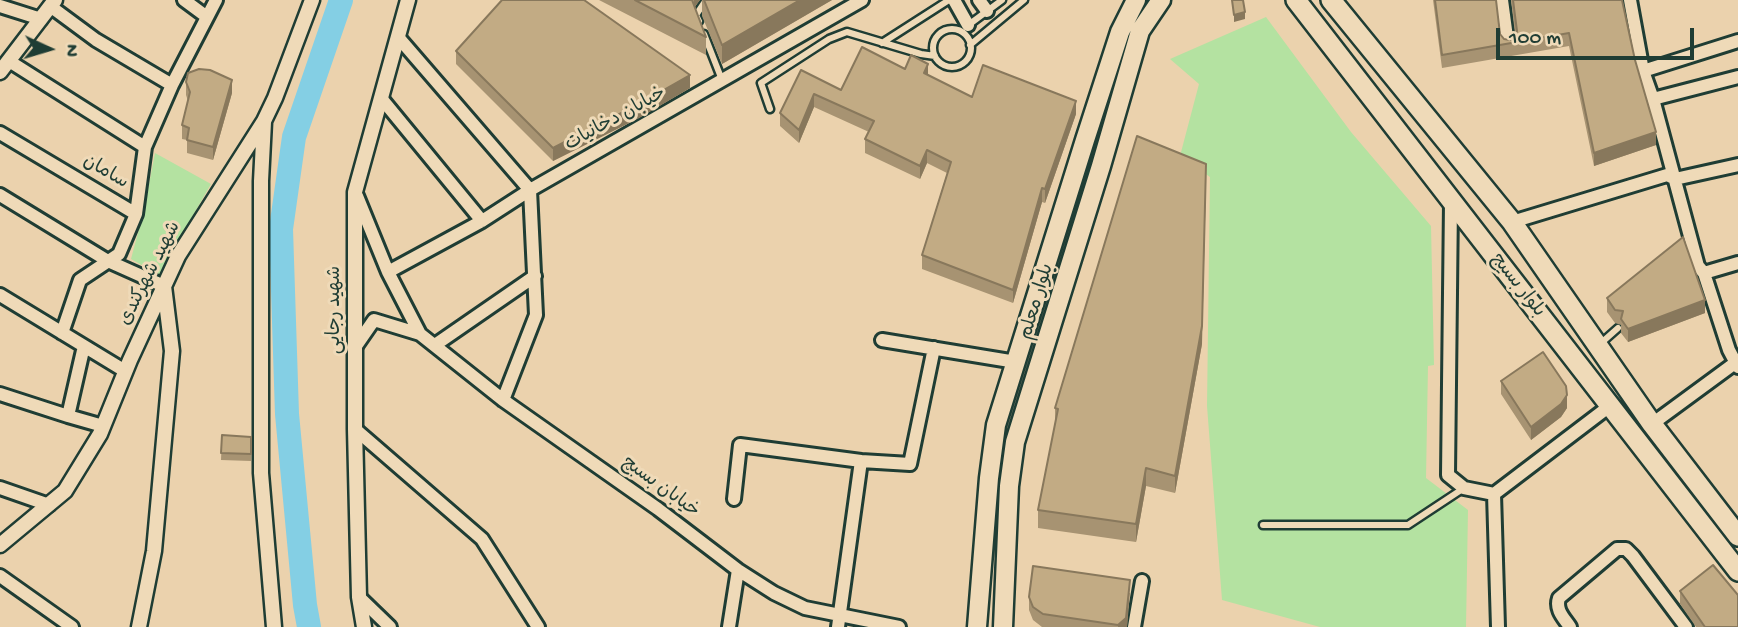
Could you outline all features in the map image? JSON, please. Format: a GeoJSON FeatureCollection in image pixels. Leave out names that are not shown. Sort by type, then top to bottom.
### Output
{"type":"FeatureCollection","features":[{"type":"Feature","properties":{"kind":"main road","name":"بلوار معلم"},"geometry":{"type":"LineString","coordinates":[[977,627],[996,425],[1116,44],[1136,0]]}},
{"type":"Feature","properties":{"kind":"main road","name":"بلوار معلم"},"geometry":{"type":"LineString","coordinates":[[1003,627],[1009,486],[1015,442],[1140,31],[1161,0]]}},
{"type":"Feature","properties":{"kind":"main road","name":"بلوار بسیج"},"geometry":{"type":"LineString","coordinates":[[1296,0],[1738,571]]}},
{"type":"Feature","properties":{"kind":"main road","name":"بلوار بسیج"},"geometry":{"type":"LineString","coordinates":[[1331,0],[1511,222],[1596,348],[1738,536]]}},
{"type":"Feature","properties":{"kind":"street"},"geometry":{"type":"LineString","coordinates":[[184,0],[207,17]]}},
{"type":"Feature","properties":{"kind":"street"},"geometry":{"type":"LineString","coordinates":[[136,214],[145,147],[172,85],[216,0]]}},
{"type":"Feature","properties":{"kind":"street","name":"شهید شهرکندی"},"geometry":{"type":"LineString","coordinates":[[0,545],[65,491],[103,426],[178,256],[264,121],[312,0]]}},
{"type":"Feature","properties":{"kind":"street","name":"شهید رجایی"},"geometry":{"type":"LineString","coordinates":[[364,627],[359,597],[355,429],[355,192],[408,0]]}},
{"type":"Feature","properties":{"kind":"street","name":"خیابان دخانیات"},"geometry":{"type":"LineString","coordinates":[[388,272],[482,221],[530,190],[862,0]]}},
{"type":"Feature","properties":{"kind":"street"},"geometry":{"type":"LineString","coordinates":[[951,0],[964,28]]}},
{"type":"Feature","properties":{"kind":"street"},"geometry":{"type":"LineString","coordinates":[[979,0],[986,11]]}},
{"type":"Feature","properties":{"kind":"street"},"geometry":{"type":"LineString","coordinates":[[1502,0],[1508,45]]}},
{"type":"Feature","properties":{"kind":"street"},"geometry":{"type":"LineString","coordinates":[[1630,0],[1643,71],[1698,266],[1704,274],[1737,365],[1652,424]]}},
{"type":"Feature","properties":{"kind":"street"},"geometry":{"type":"LineString","coordinates":[[145,147],[5,67],[53,3],[96,40],[172,85]]}},
{"type":"Feature","properties":{"kind":"street"},"geometry":{"type":"LineString","coordinates":[[0,6],[41,19]]}},
{"type":"Feature","properties":{"kind":"street"},"geometry":{"type":"LineString","coordinates":[[398,37],[530,190],[536,315],[503,400]]}},
{"type":"Feature","properties":{"kind":"street"},"geometry":{"type":"LineString","coordinates":[[1643,71],[1738,41]]}},
{"type":"Feature","properties":{"kind":"street"},"geometry":{"type":"LineString","coordinates":[[1653,99],[1738,77]]}},
{"type":"Feature","properties":{"kind":"street"},"geometry":{"type":"LineString","coordinates":[[381,98],[482,221]]}},
{"type":"Feature","properties":{"kind":"street"},"geometry":{"type":"LineString","coordinates":[[264,121],[261,181],[261,473],[274,627]]}},
{"type":"Feature","properties":{"kind":"street","name":"سامان"},"geometry":{"type":"LineString","coordinates":[[0,134],[136,214],[119,254],[80,280],[62,333]]}},
{"type":"Feature","properties":{"kind":"street"},"geometry":{"type":"LineString","coordinates":[[1511,222],[1667,175],[1675,179],[1738,165]]}},
{"type":"Feature","properties":{"kind":"street"},"geometry":{"type":"LineString","coordinates":[[355,192],[388,272],[420,334]]}},
{"type":"Feature","properties":{"kind":"street"},"geometry":{"type":"LineString","coordinates":[[0,195],[108,261],[164,286],[172,351],[155,551],[139,627]]}},
{"type":"Feature","properties":{"kind":"street"},"geometry":{"type":"LineString","coordinates":[[1451,202],[1448,475],[1464,488],[1494,494],[1611,405]]}},
{"type":"Feature","properties":{"kind":"street"},"geometry":{"type":"LineString","coordinates":[[1704,274],[1738,263]]}},
{"type":"Feature","properties":{"kind":"street"},"geometry":{"type":"LineString","coordinates":[[435,345],[535,276]]}},
{"type":"Feature","properties":{"kind":"street"},"geometry":{"type":"LineString","coordinates":[[0,295],[125,371]]}},
{"type":"Feature","properties":{"kind":"street"},"geometry":{"type":"LineString","coordinates":[[356,346],[374,320],[420,334]]}},
{"type":"Feature","properties":{"kind":"street","name":"خیابان بسبچ"},"geometry":{"type":"LineString","coordinates":[[420,334],[503,400],[658,509],[738,570],[774,593],[838,621],[900,627]]}},
{"type":"Feature","properties":{"kind":"street"},"geometry":{"type":"LineString","coordinates":[[882,340],[1016,362]]}},
{"type":"Feature","properties":{"kind":"street"},"geometry":{"type":"LineString","coordinates":[[68,416],[84,346]]}},
{"type":"Feature","properties":{"kind":"street"},"geometry":{"type":"LineString","coordinates":[[734,499],[740,445],[861,461],[910,464],[934,348]]}},
{"type":"Feature","properties":{"kind":"street"},"geometry":{"type":"LineString","coordinates":[[0,394],[103,426]]}},
{"type":"Feature","properties":{"kind":"street"},"geometry":{"type":"LineString","coordinates":[[355,429],[482,539],[538,627]]}},
{"type":"Feature","properties":{"kind":"street"},"geometry":{"type":"LineString","coordinates":[[838,621],[861,461]]}},
{"type":"Feature","properties":{"kind":"street"},"geometry":{"type":"LineString","coordinates":[[0,488],[49,505]]}},
{"type":"Feature","properties":{"kind":"street"},"geometry":{"type":"LineString","coordinates":[[1494,494],[1498,627]]}},
{"type":"Feature","properties":{"kind":"street"},"geometry":{"type":"LineString","coordinates":[[1570,627],[1559,612],[1559,598],[1617,549],[1626,549],[1686,627]]}},
{"type":"Feature","properties":{"kind":"street"},"geometry":{"type":"LineString","coordinates":[[729,627],[738,570]]}},
{"type":"Feature","properties":{"kind":"street"},"geometry":{"type":"LineString","coordinates":[[0,576],[72,627]]}},
{"type":"Feature","properties":{"kind":"street"},"geometry":{"type":"LineString","coordinates":[[1134,627],[1142,581]]}},
{"type":"Feature","properties":{"kind":"street"},"geometry":{"type":"LineString","coordinates":[[359,597],[390,627]]}},
{"type":"Feature","properties":{"kind":"lane"},"geometry":{"type":"LineString","coordinates":[[696,15],[706,0]]}},
{"type":"Feature","properties":{"kind":"lane"},"geometry":{"type":"LineString","coordinates":[[882,43],[951,0]]}},
{"type":"Feature","properties":{"kind":"lane"},"geometry":{"type":"LineString","coordinates":[[935,56],[936,38],[947,30],[964,28],[1002,0]]}},
{"type":"Feature","properties":{"kind":"lane"},"geometry":{"type":"LineString","coordinates":[[970,45],[1024,0]]}},
{"type":"Feature","properties":{"kind":"lane"},"geometry":{"type":"LineString","coordinates":[[686,10],[696,15],[723,81]]}},
{"type":"Feature","properties":{"kind":"lane"},"geometry":{"type":"LineString","coordinates":[[770,109],[761,83],[829,39],[847,32],[935,56],[943,65],[949,67],[961,65],[969,56],[970,45],[964,28]]}},
{"type":"Feature","properties":{"kind":"lane"},"geometry":{"type":"LineString","coordinates":[[1596,348],[1618,328]]}},
{"type":"Feature","properties":{"kind":"lane"},"geometry":{"type":"LineString","coordinates":[[1263,525],[1408,525],[1464,488]]}},
{"type":"Feature","properties":{"kind":"green space"},"geometry":{"type":"Polygon","coordinates":[[[1266,17],[1351,132],[1431,226],[1434,365],[1428,366],[1426,478],[1468,510],[1466,627],[1320,627],[1222,600],[1207,406],[1210,177],[1180,156],[1199,84],[1170,59],[1266,17]]]}},
{"type":"Feature","properties":{"kind":"green space"},"geometry":{"type":"Polygon","coordinates":[[[155,153],[211,184],[159,275],[131,259],[155,153]]]}},
{"type":"Feature","properties":{"kind":"building"},"geometry":{"type":"Polygon","coordinates":[[[502,0],[584,0],[690,75],[553,148],[456,51],[502,0]]]}},
{"type":"Feature","properties":{"kind":"building"},"geometry":{"type":"Polygon","coordinates":[[[635,0],[692,0],[706,37],[635,0]]]}},
{"type":"Feature","properties":{"kind":"building"},"geometry":{"type":"Polygon","coordinates":[[[704,0],[800,0],[722,45],[704,0]]]}},
{"type":"Feature","properties":{"kind":"building"},"geometry":{"type":"Polygon","coordinates":[[[1232,0],[1243,0],[1245,12],[1234,15],[1232,0]]]}},
{"type":"Feature","properties":{"kind":"building"},"geometry":{"type":"Polygon","coordinates":[[[1435,0],[1496,0],[1500,34],[1504,39],[1510,40],[1517,31],[1513,0],[1622,0],[1635,60],[1656,132],[1594,153],[1569,33],[1442,55],[1435,0]]]}},
{"type":"Feature","properties":{"kind":"building"},"geometry":{"type":"Polygon","coordinates":[[[862,47],[905,69],[911,55],[928,64],[924,73],[972,97],[983,65],[1076,101],[1045,189],[1042,188],[1013,290],[922,255],[951,162],[927,150],[920,166],[865,139],[874,121],[814,94],[799,130],[780,113],[801,70],[841,90],[862,47]]]}},
{"type":"Feature","properties":{"kind":"building"},"geometry":{"type":"Polygon","coordinates":[[[199,69],[210,70],[232,80],[213,147],[187,140],[189,128],[182,125],[190,92],[186,82],[188,73],[199,69]]]}},
{"type":"Feature","properties":{"kind":"building"},"geometry":{"type":"Polygon","coordinates":[[[1137,136],[1206,164],[1202,326],[1175,476],[1146,468],[1136,524],[1038,510],[1058,409],[1055,408],[1137,136]]]}},
{"type":"Feature","properties":{"kind":"building"},"geometry":{"type":"Polygon","coordinates":[[[1683,237],[1705,300],[1628,329],[1621,319],[1623,311],[1615,310],[1607,298],[1683,237]]]}},
{"type":"Feature","properties":{"kind":"building"},"geometry":{"type":"Polygon","coordinates":[[[1543,352],[1566,386],[1567,395],[1561,404],[1531,427],[1501,381],[1543,352]]]}},
{"type":"Feature","properties":{"kind":"building"},"geometry":{"type":"Polygon","coordinates":[[[222,435],[251,437],[251,454],[221,453],[222,435]]]}},
{"type":"Feature","properties":{"kind":"building"},"geometry":{"type":"Polygon","coordinates":[[[1713,565],[1738,595],[1738,627],[1705,627],[1680,591],[1713,565]]]}},
{"type":"Feature","properties":{"kind":"building"},"geometry":{"type":"Polygon","coordinates":[[[1033,566],[1130,580],[1126,618],[1118,625],[1043,614],[1033,607],[1029,597],[1033,566]]]}},
{"type":"Feature","properties":{"kind":"waterway"},"geometry":{"type":"LineString","coordinates":[[309,627],[287,414],[281,229],[294,137],[341,0]]}}]}
